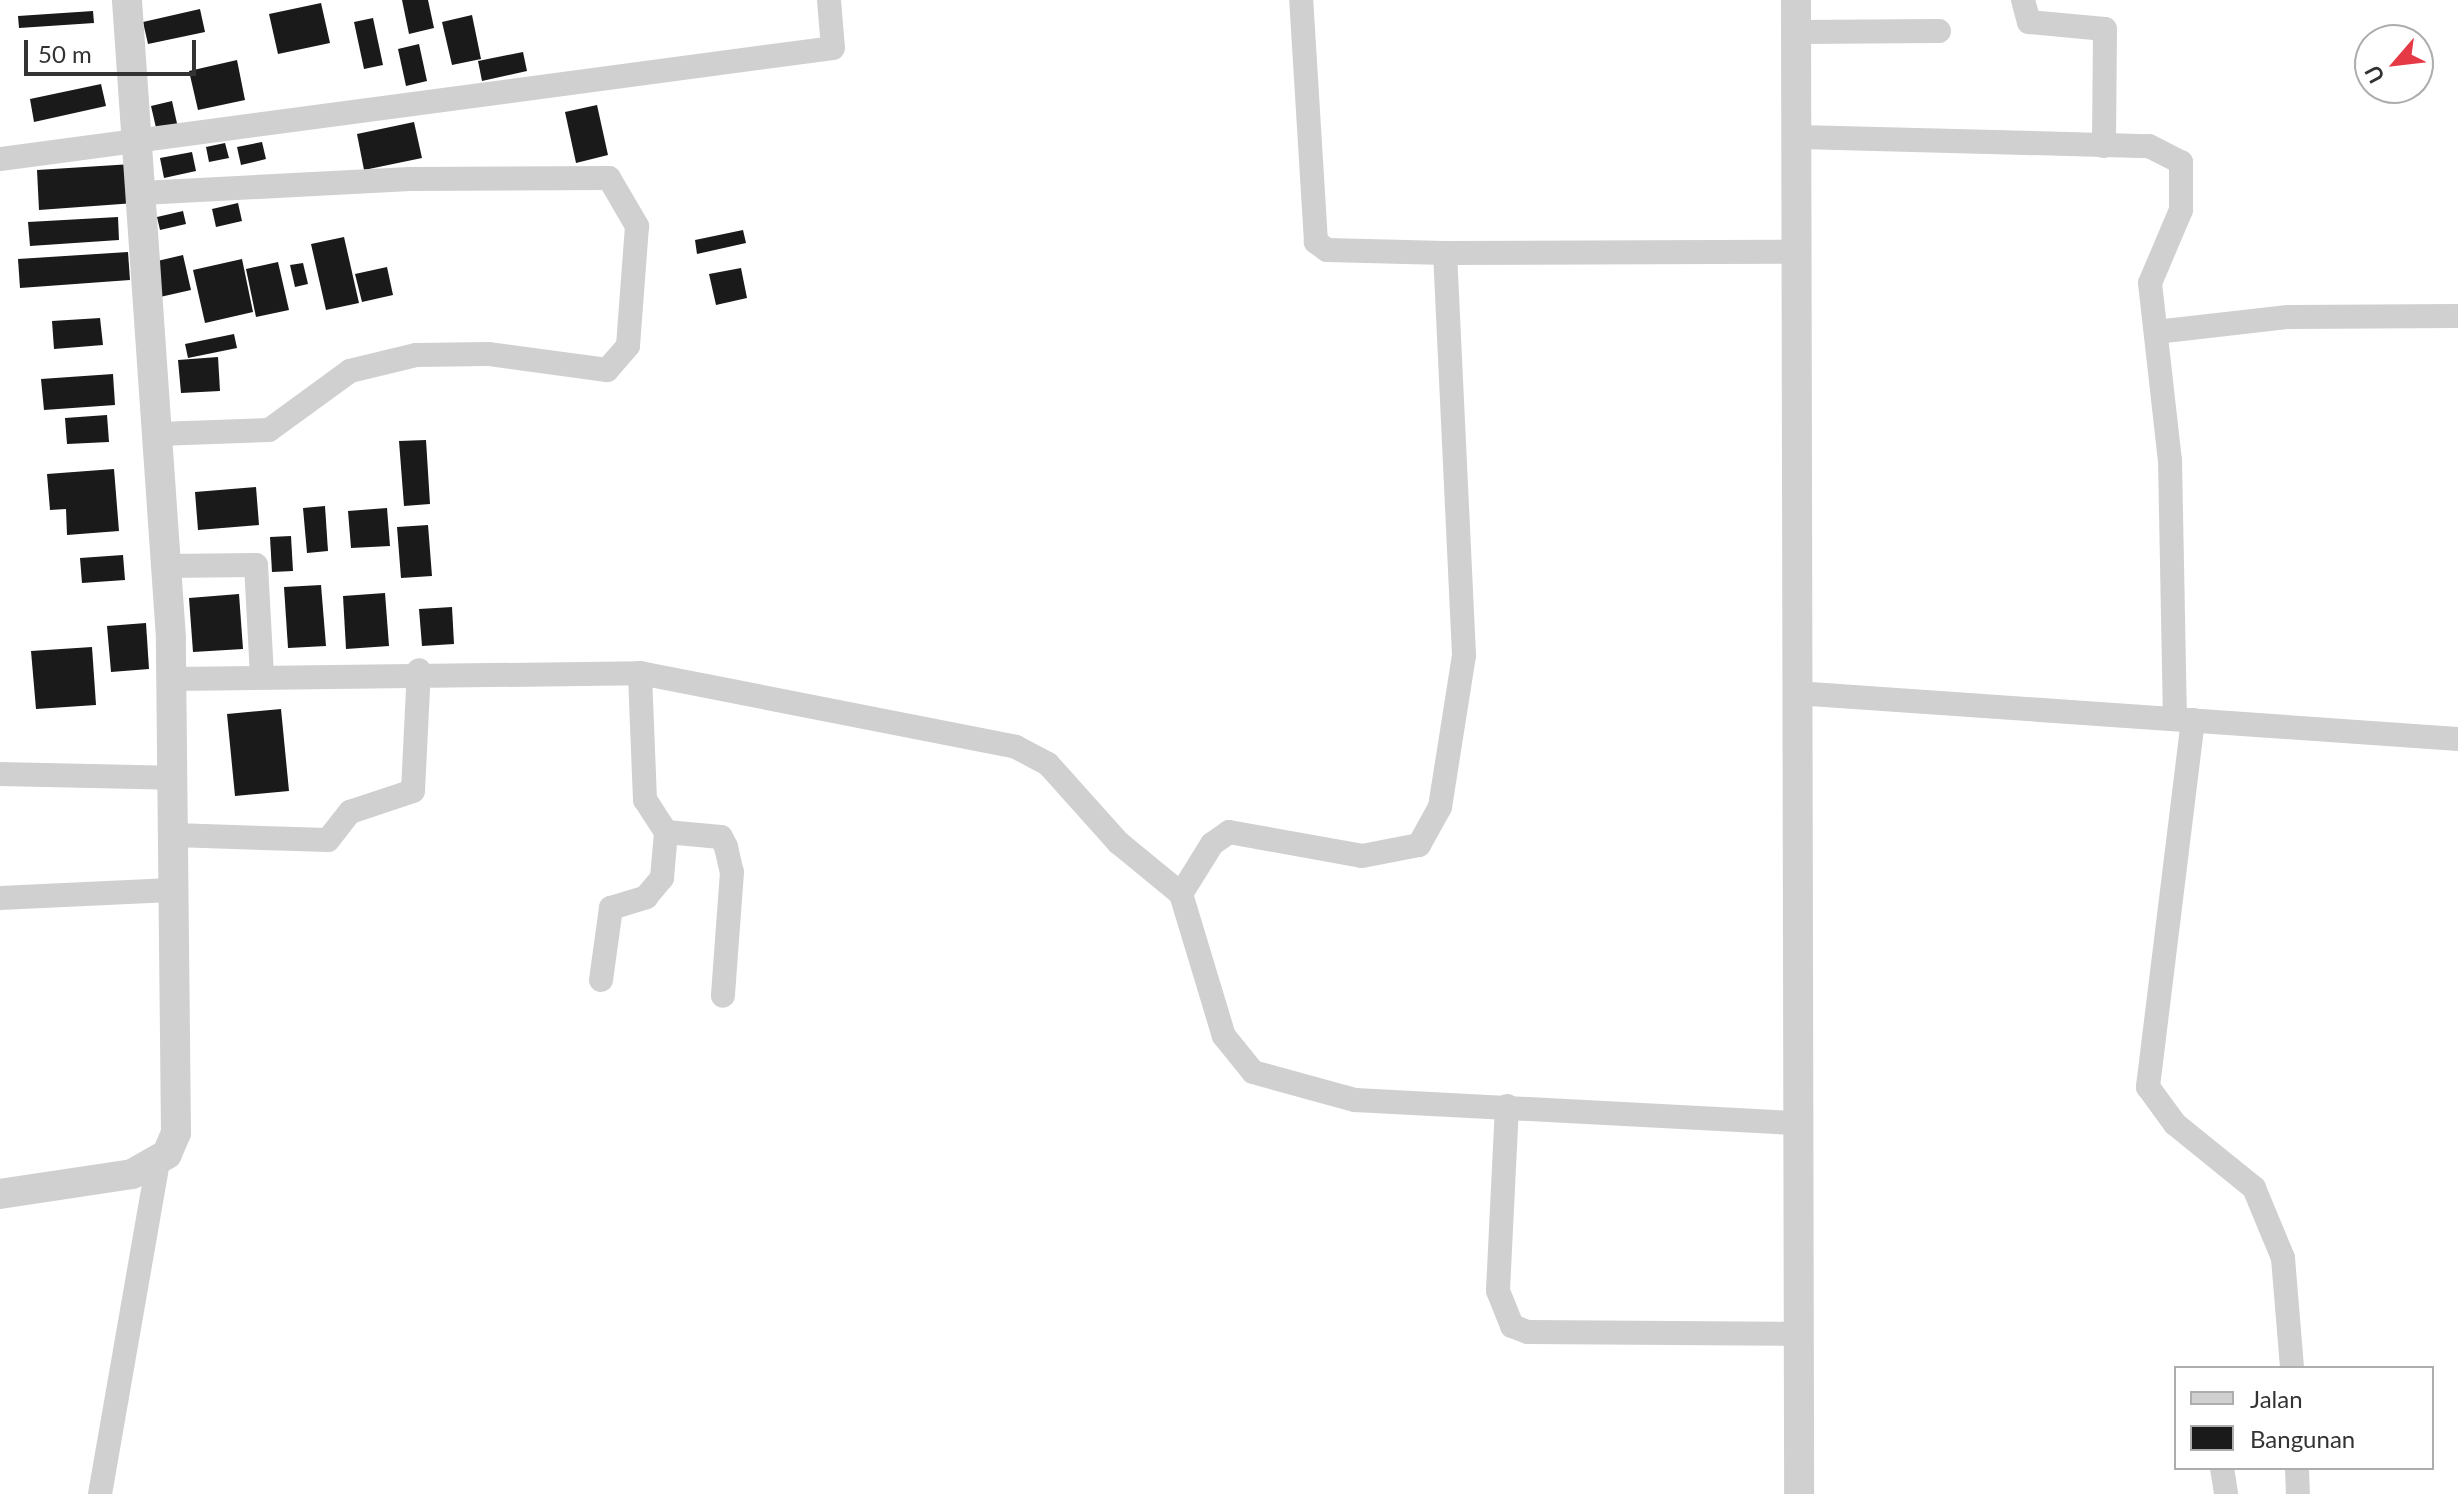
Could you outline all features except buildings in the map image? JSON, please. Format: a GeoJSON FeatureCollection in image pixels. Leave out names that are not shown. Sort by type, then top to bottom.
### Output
{"type":"FeatureCollection","features":[{"type":"Feature","properties":{"kind":"street"},"geometry":{"type":"LineString","coordinates":[[100,1494],[158,1162],[176,1133],[171,890],[174,835],[170,778],[172,679],[127,0],[139,0]]}},
{"type":"Feature","properties":{"kind":"street"},"geometry":{"type":"LineString","coordinates":[[0,159],[833,48],[829,0]]}},
{"type":"Feature","properties":{"kind":"street"},"geometry":{"type":"LineString","coordinates":[[1301,0],[1316,242],[1327,250],[1445,253],[1799,252]]}},
{"type":"Feature","properties":{"kind":"street"},"geometry":{"type":"LineString","coordinates":[[1796,0],[1800,137],[1794,1123],[1799,1494]]}},
{"type":"Feature","properties":{"kind":"street"},"geometry":{"type":"LineString","coordinates":[[2023,0],[2029,22],[2105,29],[2104,146]]}},
{"type":"Feature","properties":{"kind":"street"},"geometry":{"type":"LineString","coordinates":[[1798,32],[1939,31]]}},
{"type":"Feature","properties":{"kind":"street"},"geometry":{"type":"LineString","coordinates":[[1800,137],[2149,146],[2181,162],[2181,210],[2151,268],[2170,460],[2184,720],[2148,1087],[2175,1124],[2230,1164],[2260,1200],[2283,1258],[2292,1366]]}},
{"type":"Feature","properties":{"kind":"street"},"geometry":{"type":"LineString","coordinates":[[142,193],[410,179],[609,178],[637,226],[628,346],[607,370],[488,354],[416,355],[350,371],[269,430],[158,434]]}},
{"type":"Feature","properties":{"kind":"street"},"geometry":{"type":"LineString","coordinates":[[1181,894],[1212,844],[1229,832],[1385,855],[1419,845],[1440,807],[1464,655],[1445,253]]}},
{"type":"Feature","properties":{"kind":"street"},"geometry":{"type":"LineString","coordinates":[[2156,332],[2288,317],[2458,316]]}},
{"type":"Feature","properties":{"kind":"street"},"geometry":{"type":"LineString","coordinates":[[166,566],[256,565],[262,676]]}},
{"type":"Feature","properties":{"kind":"street"},"geometry":{"type":"LineString","coordinates":[[172,679],[419,670],[640,673],[1016,747],[1048,764],[1119,843],[1181,894],[1224,1036],[1253,1072],[1355,1100],[1794,1123]]}},
{"type":"Feature","properties":{"kind":"street"},"geometry":{"type":"LineString","coordinates":[[174,835],[328,840],[350,812],[413,791],[419,670]]}},
{"type":"Feature","properties":{"kind":"street"},"geometry":{"type":"LineString","coordinates":[[601,980],[611,908],[656,889],[666,832],[645,800],[640,673]]}},
{"type":"Feature","properties":{"kind":"street"},"geometry":{"type":"LineString","coordinates":[[1796,693],[2458,739]]}},
{"type":"Feature","properties":{"kind":"street"},"geometry":{"type":"LineString","coordinates":[[0,774],[170,778]]}},
{"type":"Feature","properties":{"kind":"street"},"geometry":{"type":"LineString","coordinates":[[666,832],[721,837],[726,847],[732,872],[723,996]]}},
{"type":"Feature","properties":{"kind":"street"},"geometry":{"type":"LineString","coordinates":[[0,898],[171,890]]}},
{"type":"Feature","properties":{"kind":"street"},"geometry":{"type":"LineString","coordinates":[[1507,1106],[1498,1291],[1512,1326],[1528,1332],[1796,1334]]}},
{"type":"Feature","properties":{"kind":"street"},"geometry":{"type":"LineString","coordinates":[[0,1194],[132,1174],[158,1162]]}},
{"type":"Feature","properties":{"kind":"street"},"geometry":{"type":"LineString","coordinates":[[2222,1470],[2226,1494]]}},
{"type":"Feature","properties":{"kind":"street"},"geometry":{"type":"LineString","coordinates":[[2297,1470],[2298,1494]]}}]}
